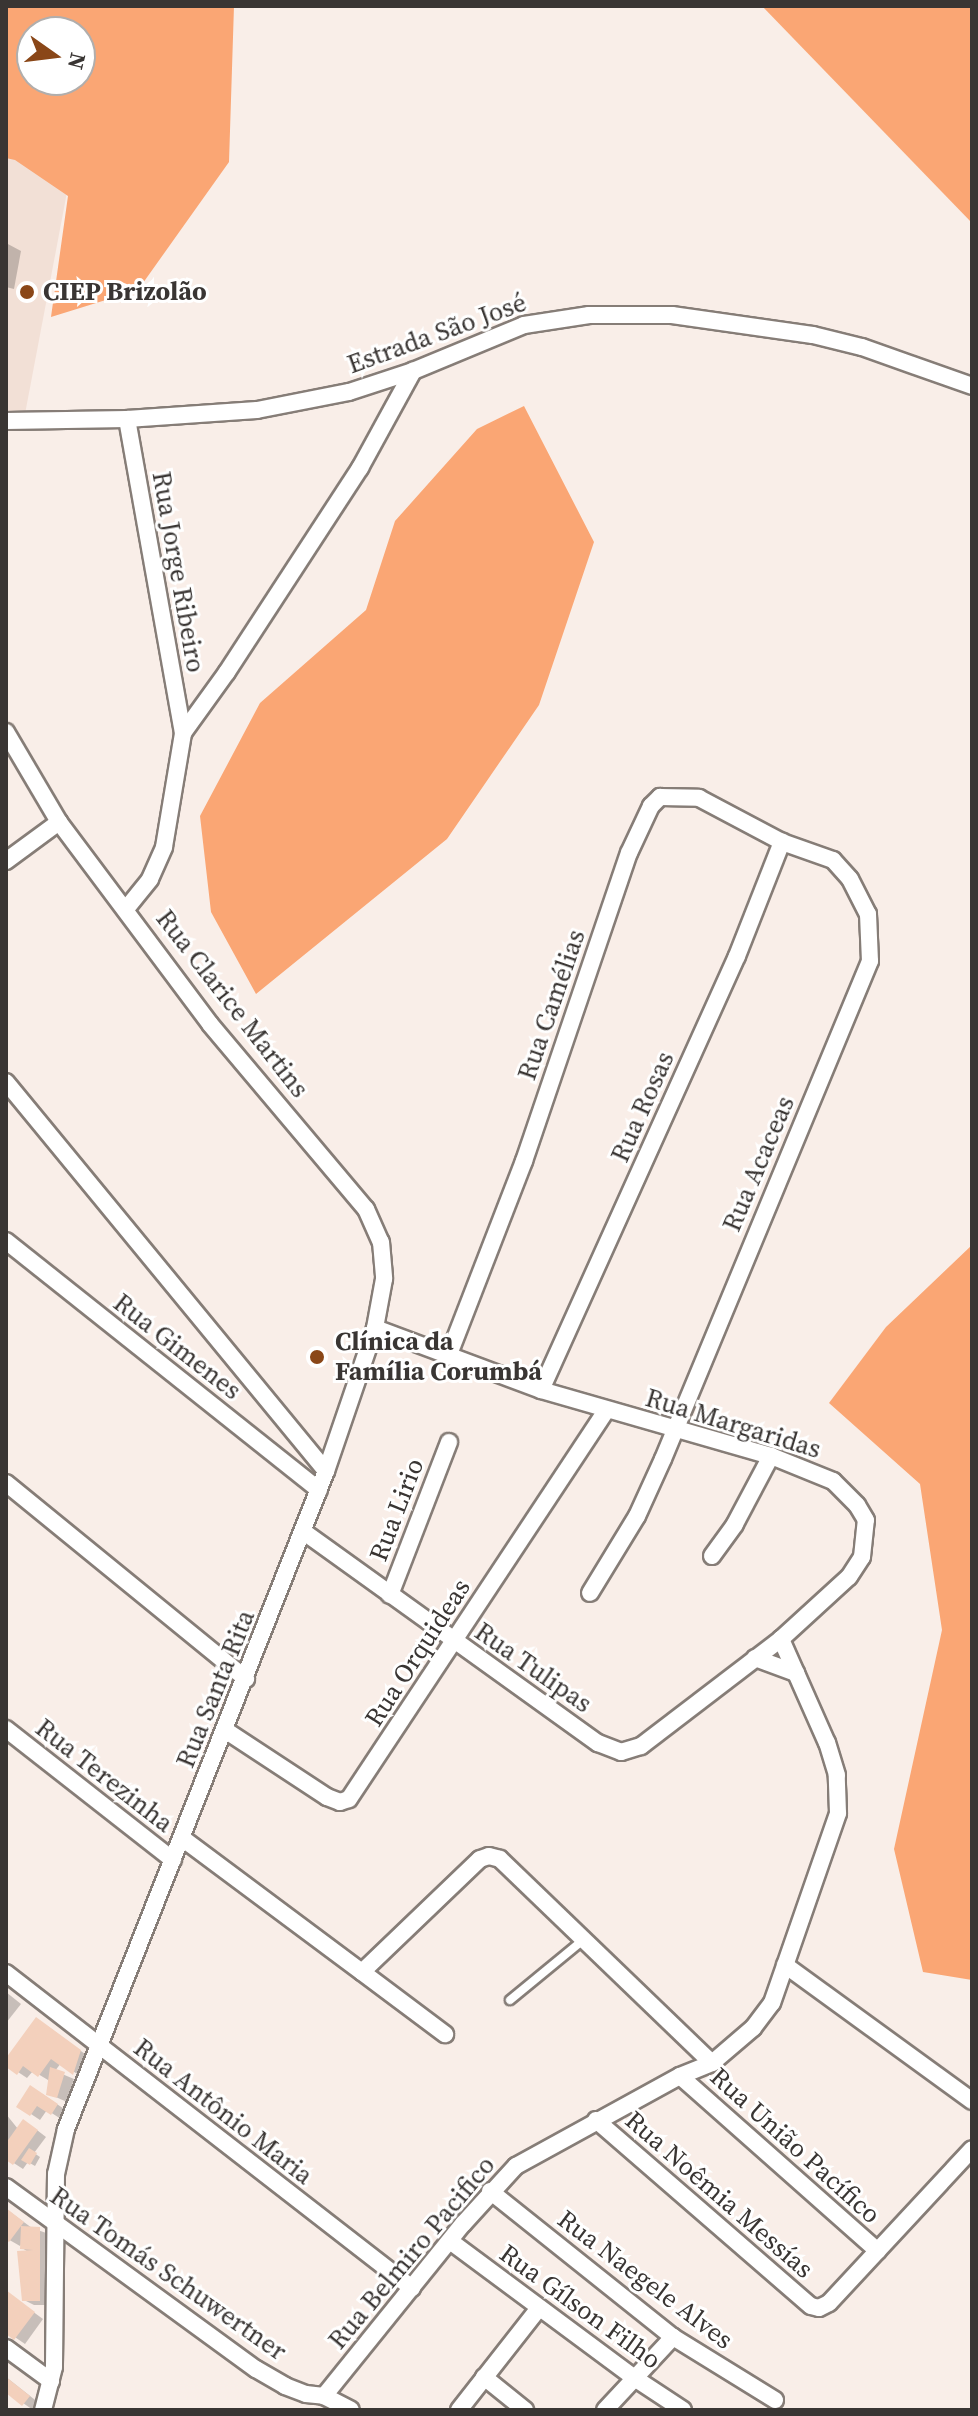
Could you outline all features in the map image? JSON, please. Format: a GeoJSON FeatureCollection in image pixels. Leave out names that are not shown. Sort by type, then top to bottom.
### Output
{"type":"FeatureCollection","features":[{"type":"Feature","properties":{"kind":"street","name":"Estrada São José"},"geometry":{"type":"LineString","coordinates":[[6,421],[127,419],[257,410],[349,392],[413,371],[524,325],[556,318],[672,315],[813,335],[862,347],[972,386]]}},
{"type":"Feature","properties":{"kind":"street","name":"Rua Clarice Martins"},"geometry":{"type":"LineString","coordinates":[[326,1471],[375,1328],[384,1279],[381,1242],[366,1209],[210,1024],[126,909],[150,879],[164,847],[183,733],[227,672],[360,468],[413,371]]}},
{"type":"Feature","properties":{"kind":"street","name":"Rua Jorge Ribeiro"},"geometry":{"type":"LineString","coordinates":[[127,419],[183,733]]}},
{"type":"Feature","properties":{"kind":"street"},"geometry":{"type":"LineString","coordinates":[[6,732],[59,822],[126,909]]}},
{"type":"Feature","properties":{"kind":"street","name":"Rua Camélias"},"geometry":{"type":"LineString","coordinates":[[448,1357],[524,1161],[629,853],[651,806],[660,797],[699,798],[782,842],[833,860],[850,879],[868,914]]}},
{"type":"Feature","properties":{"kind":"street"},"geometry":{"type":"LineString","coordinates":[[6,861],[59,822]]}},
{"type":"Feature","properties":{"kind":"street","name":"Rua Rosas"},"geometry":{"type":"LineString","coordinates":[[541,1390],[737,956],[782,842]]}},
{"type":"Feature","properties":{"kind":"street","name":"Rua Acaceas"},"geometry":{"type":"LineString","coordinates":[[674,1429],[870,961],[868,914]]}},
{"type":"Feature","properties":{"kind":"street"},"geometry":{"type":"LineString","coordinates":[[6,1082],[326,1471]]}},
{"type":"Feature","properties":{"kind":"street","name":"Rua Gimenes"},"geometry":{"type":"LineString","coordinates":[[6,1241],[319,1490]]}},
{"type":"Feature","properties":{"kind":"street","name":"Rua Margaridas"},"geometry":{"type":"LineString","coordinates":[[375,1328],[541,1390],[771,1456],[833,1481],[844,1489],[866,1520],[862,1557],[849,1577],[781,1639],[641,1746],[621,1752]]}},
{"type":"Feature","properties":{"kind":"street","name":"Rua Orquideas"},"geometry":{"type":"LineString","coordinates":[[225,1730],[327,1797],[340,1802],[349,1799],[606,1410]]}},
{"type":"Feature","properties":{"kind":"street"},"geometry":{"type":"LineString","coordinates":[[590,1593],[637,1516],[674,1429]]}},
{"type":"Feature","properties":{"kind":"street","name":"Rua Lirio"},"geometry":{"type":"LineString","coordinates":[[390,1595],[449,1442]]}},
{"type":"Feature","properties":{"kind":"street"},"geometry":{"type":"LineString","coordinates":[[712,1556],[735,1524],[771,1456]]}},
{"type":"Feature","properties":{"kind":"street","name":"Rua Santa Rita"},"geometry":{"type":"LineString","coordinates":[[43,2410],[51,2381],[57,2322],[56,2174],[66,2129],[326,1471]]}},
{"type":"Feature","properties":{"kind":"street"},"geometry":{"type":"LineString","coordinates":[[6,1483],[246,1679]]}},
{"type":"Feature","properties":{"kind":"street","name":"Rua Tulipas"},"geometry":{"type":"LineString","coordinates":[[304,1532],[598,1743],[621,1752]]}},
{"type":"Feature","properties":{"kind":"street","name":"Rua Belmiro Pacifico"},"geometry":{"type":"LineString","coordinates":[[324,2396],[490,2191],[516,2166],[596,2120],[680,2076],[712,2063],[753,2028],[772,2003],[838,1813],[834,1765],[781,1639]]}},
{"type":"Feature","properties":{"kind":"street"},"geometry":{"type":"LineString","coordinates":[[755,1658],[796,1673]]}},
{"type":"Feature","properties":{"kind":"street","name":"Rua Terezinha"},"geometry":{"type":"LineString","coordinates":[[6,1729],[173,1860]]}},
{"type":"Feature","properties":{"kind":"street"},"geometry":{"type":"LineString","coordinates":[[182,1838],[445,2034]]}},
{"type":"Feature","properties":{"kind":"street"},"geometry":{"type":"LineString","coordinates":[[362,1972],[480,1859],[489,1856],[500,1859],[712,2063]]}},
{"type":"Feature","properties":{"kind":"street"},"geometry":{"type":"LineString","coordinates":[[785,1965],[972,2101]]}},
{"type":"Feature","properties":{"kind":"street","name":"Rua Antônio Maria"},"geometry":{"type":"LineString","coordinates":[[6,1973],[412,2288]]}},
{"type":"Feature","properties":{"kind":"street","name":"Rua União Pacífico"},"geometry":{"type":"LineString","coordinates":[[680,2076],[878,2251]]}},
{"type":"Feature","properties":{"kind":"street","name":"Rua Noêmia Messías"},"geometry":{"type":"LineString","coordinates":[[596,2120],[811,2306]]}},
{"type":"Feature","properties":{"kind":"street","name":"Rua União Pacífico"},"geometry":{"type":"LineString","coordinates":[[811,2306],[819,2308],[829,2303],[972,2149]]}},
{"type":"Feature","properties":{"kind":"street","name":"Rua Tomás Schuwertner"},"geometry":{"type":"LineString","coordinates":[[6,2187],[256,2369],[285,2386],[324,2396],[351,2410]]}},
{"type":"Feature","properties":{"kind":"street","name":"Rua Naegele Alves"},"geometry":{"type":"LineString","coordinates":[[490,2191],[673,2337],[775,2400]]}},
{"type":"Feature","properties":{"kind":"street","name":"Rua Gílson Filho"},"geometry":{"type":"LineString","coordinates":[[450,2241],[633,2377],[683,2410]]}},
{"type":"Feature","properties":{"kind":"street"},"geometry":{"type":"LineString","coordinates":[[459,2410],[539,2308]]}},
{"type":"Feature","properties":{"kind":"street"},"geometry":{"type":"LineString","coordinates":[[605,2410],[673,2337]]}},
{"type":"Feature","properties":{"kind":"street"},"geometry":{"type":"LineString","coordinates":[[6,2348],[51,2381]]}},
{"type":"Feature","properties":{"kind":"street"},"geometry":{"type":"LineString","coordinates":[[484,2377],[525,2410]]}},
{"type":"Feature","properties":{"kind":"lane"},"geometry":{"type":"LineString","coordinates":[[510,2000],[583,1940]]}},
{"type":"Feature","properties":{"kind":"shaded area"},"geometry":{"type":"Polygon","coordinates":[[[6,6],[234,6],[229,162],[138,290],[51,317],[68,196],[15,160],[6,158],[6,6]]]}},
{"type":"Feature","properties":{"kind":"shaded area"},"geometry":{"type":"Polygon","coordinates":[[[762,6],[972,6],[972,223],[762,6]]]}},
{"type":"Feature","properties":{"kind":"shaded area","name":"CIEP Brizolão"},"geometry":{"type":"Polygon","coordinates":[[[6,157],[71,171],[25,414],[6,414],[6,157]]]}},
{"type":"Feature","properties":{"kind":"shaded area"},"geometry":{"type":"Polygon","coordinates":[[[524,406],[594,542],[539,705],[447,839],[256,994],[211,912],[200,816],[260,703],[366,610],[395,521],[477,429],[524,406]]]}},
{"type":"Feature","properties":{"kind":"shaded area"},"geometry":{"type":"Polygon","coordinates":[[[972,1245],[972,1980],[923,1972],[894,1849],[942,1630],[920,1484],[829,1403],[886,1327],[972,1245]]]}},
{"type":"Feature","properties":{"kind":"building"},"geometry":{"type":"Polygon","coordinates":[[[36,2017],[81,2050],[73,2075],[51,2059],[38,2077],[23,2066],[17,2075],[6,2067],[6,2058],[36,2017]]]}},
{"type":"Feature","properties":{"kind":"building"},"geometry":{"type":"Polygon","coordinates":[[[50,2067],[65,2072],[57,2098],[46,2095],[50,2067]]]}},
{"type":"Feature","properties":{"kind":"building"},"geometry":{"type":"Polygon","coordinates":[[[30,2085],[58,2104],[51,2115],[37,2106],[30,2116],[16,2107],[30,2085]]]}},
{"type":"Feature","properties":{"kind":"building"},"geometry":{"type":"Polygon","coordinates":[[[23,2119],[38,2130],[13,2165],[6,2160],[6,2143],[23,2119]]]}},
{"type":"Feature","properties":{"kind":"building"},"geometry":{"type":"Polygon","coordinates":[[[29,2148],[37,2153],[30,2165],[21,2160],[29,2148]]]}},
{"type":"Feature","properties":{"kind":"building"},"geometry":{"type":"Polygon","coordinates":[[[6,2208],[24,2222],[9,2242],[6,2240],[6,2208]]]}},
{"type":"Feature","properties":{"kind":"building"},"geometry":{"type":"Polygon","coordinates":[[[21,2226],[40,2227],[40,2301],[22,2301],[17,2251],[33,2250],[20,2249],[21,2226]]]}},
{"type":"Feature","properties":{"kind":"building"},"geometry":{"type":"Polygon","coordinates":[[[6,2290],[35,2312],[14,2340],[6,2334],[6,2290]]]}},
{"type":"Feature","properties":{"kind":"building"},"geometry":{"type":"Polygon","coordinates":[[[6,2377],[30,2396],[22,2406],[6,2393],[6,2377]]]}},
{"type":"Feature","properties":{"kind":"place","name":"CIEP Brizolão"},"geometry":{"type":"Point","coordinates":[27,292]}},
{"type":"Feature","properties":{"kind":"place","name":"Clínica da Família Corumbá"},"geometry":{"type":"Point","coordinates":[317,1357]}}]}
